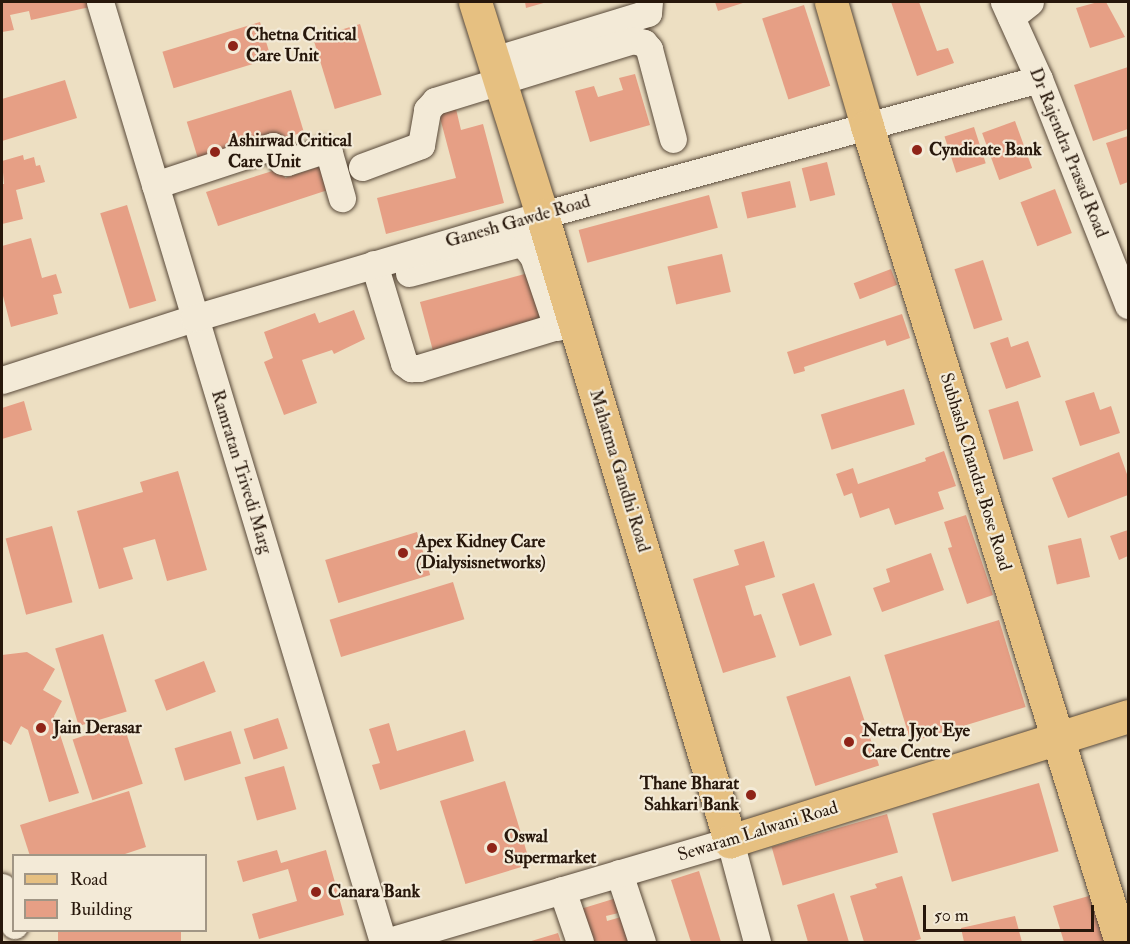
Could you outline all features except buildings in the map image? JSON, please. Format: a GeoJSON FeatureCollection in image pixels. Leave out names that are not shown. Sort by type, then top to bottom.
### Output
{"type":"FeatureCollection","features":[{"type":"Feature","properties":{"kind":"main road","name":"Mahatma Gandhi Road"},"geometry":{"type":"LineString","coordinates":[[475,2],[543,214],[565,324],[730,842]]}},
{"type":"Feature","properties":{"kind":"main road","name":"Subhash Chandra Bose Road"},"geometry":{"type":"LineString","coordinates":[[831,2],[867,126],[1121,942]]}},
{"type":"Feature","properties":{"kind":"main road","name":"Sewaram Lalwani Road"},"geometry":{"type":"LineString","coordinates":[[730,842],[1128,716]]}},
{"type":"Feature","properties":{"kind":"street","name":"Ramratan Trivedi Marg"},"geometry":{"type":"LineString","coordinates":[[100,2],[385,942]]}},
{"type":"Feature","properties":{"kind":"street"},"geometry":{"type":"LineString","coordinates":[[362,167],[421,145],[428,110],[435,101],[496,70],[648,13],[649,2]]}},
{"type":"Feature","properties":{"kind":"street","name":"Dr Rajendra Prasad Road"},"geometry":{"type":"LineString","coordinates":[[1015,7],[1039,79],[1128,305]]}},
{"type":"Feature","properties":{"kind":"street"},"geometry":{"type":"LineString","coordinates":[[496,70],[639,40],[649,49],[673,139]]}},
{"type":"Feature","properties":{"kind":"street","name":"Ganesh Gawde Road"},"geometry":{"type":"LineString","coordinates":[[2,380],[194,318],[376,273],[543,214],[1039,79]]}},
{"type":"Feature","properties":{"kind":"street"},"geometry":{"type":"LineString","coordinates":[[155,185],[273,146],[282,161],[287,162],[324,150],[329,153],[342,198]]}},
{"type":"Feature","properties":{"kind":"street"},"geometry":{"type":"LineString","coordinates":[[517,244],[524,245],[532,256],[565,324],[418,368],[411,368],[404,363],[376,273],[517,244]]}},
{"type":"Feature","properties":{"kind":"street","name":"Sewaram Lalwani Road"},"geometry":{"type":"LineString","coordinates":[[385,942],[730,842]]}},
{"type":"Feature","properties":{"kind":"street","name":"Mahatma Gandhi Road"},"geometry":{"type":"LineString","coordinates":[[730,842],[757,942]]}},
{"type":"Feature","properties":{"kind":"street"},"geometry":{"type":"LineString","coordinates":[[619,873],[642,942]]}},
{"type":"Feature","properties":{"kind":"street"},"geometry":{"type":"LineString","coordinates":[[2,887],[12,919]]}},
{"type":"Feature","properties":{"kind":"street"},"geometry":{"type":"LineString","coordinates":[[562,890],[580,942]]}},
{"type":"Feature","properties":{"kind":"place","name":"Chetna Critical Care Unit"},"geometry":{"type":"Point","coordinates":[233,46]}},
{"type":"Feature","properties":{"kind":"place","name":"Cyndicate Bank"},"geometry":{"type":"Point","coordinates":[917,150]}},
{"type":"Feature","properties":{"kind":"place","name":"Ashirwad Critical Care Unit"},"geometry":{"type":"Point","coordinates":[215,152]}},
{"type":"Feature","properties":{"kind":"place","name":"Apex Kidney Care (Dialysisnetworks)"},"geometry":{"type":"Point","coordinates":[403,553]}},
{"type":"Feature","properties":{"kind":"place","name":"Jain Derasar"},"geometry":{"type":"Point","coordinates":[41,728]}},
{"type":"Feature","properties":{"kind":"place","name":"Netra Jyot Eye Care Centre"},"geometry":{"type":"Point","coordinates":[849,742]}},
{"type":"Feature","properties":{"kind":"place","name":"Thane Bharat Sahkari Bank"},"geometry":{"type":"Point","coordinates":[751,795]}},
{"type":"Feature","properties":{"kind":"place","name":"Oswal Supermarket"},"geometry":{"type":"Point","coordinates":[492,848]}},
{"type":"Feature","properties":{"kind":"place","name":"Canara Bank"},"geometry":{"type":"Point","coordinates":[316,892]}}]}
